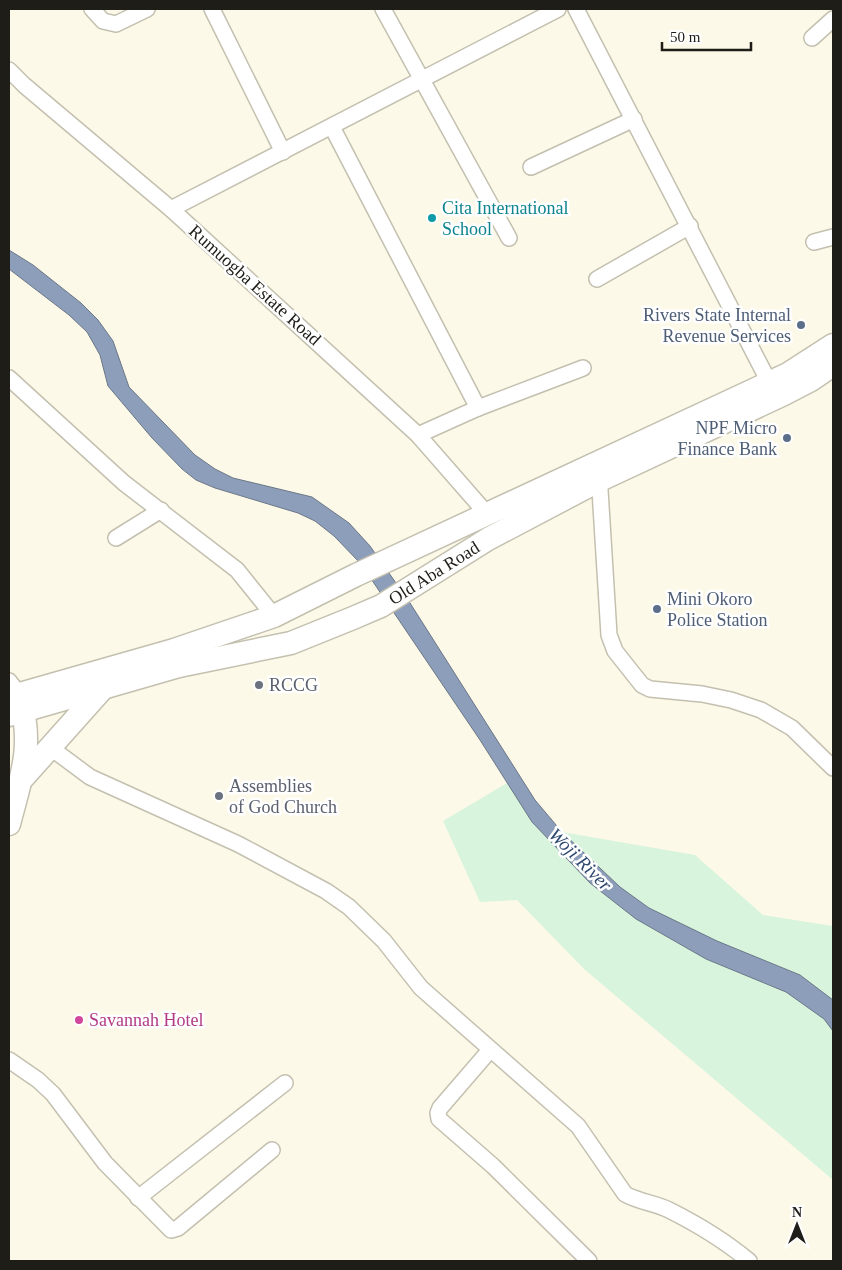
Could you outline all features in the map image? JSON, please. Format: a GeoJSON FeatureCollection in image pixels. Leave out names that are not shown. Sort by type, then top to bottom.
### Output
{"type":"FeatureCollection","features":[{"type":"Feature","properties":{"kind":"main road","name":"Old Aba Road"},"geometry":{"type":"LineString","coordinates":[[14,700],[104,686],[179,666],[291,643],[381,606],[599,471],[812,361],[833,345]]}},
{"type":"Feature","properties":{"kind":"main road","name":"Old Aba Road"},"geometry":{"type":"LineString","coordinates":[[14,700],[174,650],[274,616],[356,575],[487,514],[599,471],[784,394],[811,380],[833,365]]}},
{"type":"Feature","properties":{"kind":"main road"},"geometry":{"type":"LineString","coordinates":[[20,781],[104,686]]}},
{"type":"Feature","properties":{"kind":"main road"},"geometry":{"type":"LineString","coordinates":[[9,824],[26,757],[27,741],[14,700]]}},
{"type":"Feature","properties":{"kind":"street"},"geometry":{"type":"LineString","coordinates":[[92,9],[103,21],[116,24],[147,9]]}},
{"type":"Feature","properties":{"kind":"street"},"geometry":{"type":"LineString","coordinates":[[212,9],[283,152]]}},
{"type":"Feature","properties":{"kind":"street"},"geometry":{"type":"LineString","coordinates":[[382,9],[509,238]]}},
{"type":"Feature","properties":{"kind":"street"},"geometry":{"type":"LineString","coordinates":[[171,209],[558,9]]}},
{"type":"Feature","properties":{"kind":"street"},"geometry":{"type":"LineString","coordinates":[[576,9],[770,382]]}},
{"type":"Feature","properties":{"kind":"street"},"geometry":{"type":"LineString","coordinates":[[812,38],[833,20]]}},
{"type":"Feature","properties":{"kind":"street","name":"Rumuogba Estate Road"},"geometry":{"type":"LineString","coordinates":[[9,70],[24,85],[171,209],[418,435],[487,514]]}},
{"type":"Feature","properties":{"kind":"street"},"geometry":{"type":"LineString","coordinates":[[531,167],[634,119]]}},
{"type":"Feature","properties":{"kind":"street"},"geometry":{"type":"LineString","coordinates":[[332,127],[478,408]]}},
{"type":"Feature","properties":{"kind":"street"},"geometry":{"type":"LineString","coordinates":[[596,279],[690,226]]}},
{"type":"Feature","properties":{"kind":"street"},"geometry":{"type":"LineString","coordinates":[[814,242],[833,237]]}},
{"type":"Feature","properties":{"kind":"street"},"geometry":{"type":"LineString","coordinates":[[418,435],[478,408],[583,368]]}},
{"type":"Feature","properties":{"kind":"street"},"geometry":{"type":"LineString","coordinates":[[9,378],[124,483],[237,570],[274,616]]}},
{"type":"Feature","properties":{"kind":"street"},"geometry":{"type":"LineString","coordinates":[[599,471],[609,635],[614,651],[636,680],[650,689],[702,694],[761,710],[792,728],[833,768]]}},
{"type":"Feature","properties":{"kind":"street"},"geometry":{"type":"LineString","coordinates":[[116,538],[161,510]]}},
{"type":"Feature","properties":{"kind":"street"},"geometry":{"type":"LineString","coordinates":[[51,748],[90,777],[229,840],[326,891],[367,924],[421,988],[578,1126],[625,1194],[634,1200],[668,1209],[712,1234],[749,1261]]}},
{"type":"Feature","properties":{"kind":"street"},"geometry":{"type":"LineString","coordinates":[[490,1050],[440,1108],[438,1113],[439,1119],[493,1166],[589,1261]]}},
{"type":"Feature","properties":{"kind":"street"},"geometry":{"type":"LineString","coordinates":[[9,1060],[38,1080],[53,1094],[80,1133],[168,1229],[173,1230],[272,1150]]}},
{"type":"Feature","properties":{"kind":"street"},"geometry":{"type":"LineString","coordinates":[[138,1198],[285,1083]]}},
{"type":"Feature","properties":{"kind":"green space"},"geometry":{"type":"Polygon","coordinates":[[[507,783],[532,822],[590,883],[636,919],[706,959],[786,992],[825,1019],[833,1031],[833,1180],[584,969],[517,900],[480,902],[443,821],[507,783]]]}},
{"type":"Feature","properties":{"kind":"green space"},"geometry":{"type":"Polygon","coordinates":[[[562,832],[695,855],[763,915],[833,926],[833,1000],[800,975],[717,941],[649,908],[620,887],[562,832]]]}},
{"type":"Feature","properties":{"kind":"water","name":"Woji River"},"geometry":{"type":"Polygon","coordinates":[[[9,250],[33,265],[81,303],[98,320],[113,341],[129,387],[195,455],[215,469],[233,478],[312,497],[349,523],[370,546],[410,603],[535,800],[562,832],[620,887],[649,908],[717,941],[800,975],[833,1000],[833,1031],[824,1019],[786,992],[706,959],[636,919],[590,883],[532,822],[480,740],[361,564],[334,536],[315,521],[298,513],[215,488],[196,480],[182,469],[152,438],[108,386],[100,355],[87,332],[69,315],[9,269],[9,250]]]}},
{"type":"Feature","properties":{"kind":"place","name":"Cita International School"},"geometry":{"type":"Point","coordinates":[432,218]}},
{"type":"Feature","properties":{"kind":"place","name":"Rivers State Internal Revenue Services"},"geometry":{"type":"Point","coordinates":[801,325]}},
{"type":"Feature","properties":{"kind":"place","name":"NPF Micro Finance Bank"},"geometry":{"type":"Point","coordinates":[787,438]}},
{"type":"Feature","properties":{"kind":"place","name":"Mini Okoro Police Station"},"geometry":{"type":"Point","coordinates":[657,609]}},
{"type":"Feature","properties":{"kind":"place","name":"RCCG"},"geometry":{"type":"Point","coordinates":[259,685]}},
{"type":"Feature","properties":{"kind":"place","name":"Assemblies of God Church"},"geometry":{"type":"Point","coordinates":[219,796]}},
{"type":"Feature","properties":{"kind":"place","name":"Savannah Hotel"},"geometry":{"type":"Point","coordinates":[79,1020]}}]}
